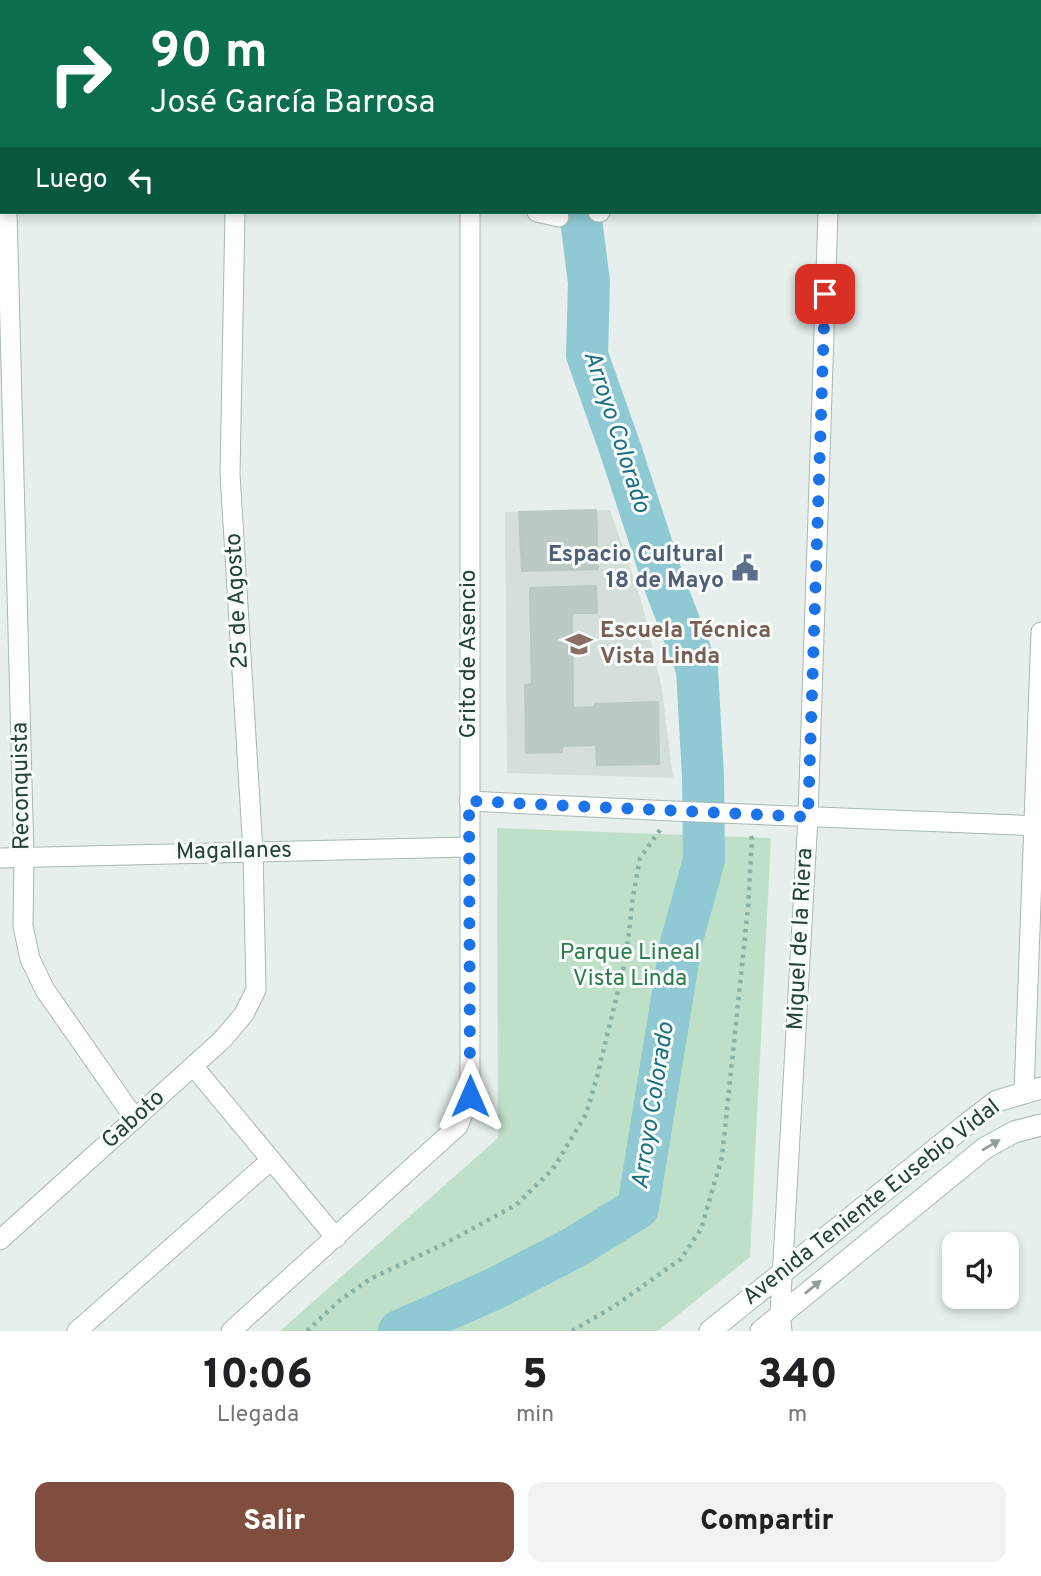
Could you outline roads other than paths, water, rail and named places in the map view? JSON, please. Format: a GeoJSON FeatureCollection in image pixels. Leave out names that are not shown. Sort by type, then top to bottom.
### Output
{"type":"FeatureCollection","features":[{"type":"Feature","properties":{"kind":"street","name":"Reconquista"},"geometry":{"type":"LineString","coordinates":[[7,214],[24,858],[23,926],[30,959],[45,990],[135,1119]]}},
{"type":"Feature","properties":{"kind":"street","name":"25 de Agosto"},"geometry":{"type":"LineString","coordinates":[[235,214],[230,474],[253,852],[256,990]]}},
{"type":"Feature","properties":{"kind":"street","name":"Grito de Asencio"},"geometry":{"type":"LineString","coordinates":[[336,1238],[458,1126],[470,1096],[470,214]]}},
{"type":"Feature","properties":{"kind":"street"},"geometry":{"type":"LineString","coordinates":[[546,214],[559,217]]}},
{"type":"Feature","properties":{"kind":"street","name":"Miguel de la Riera"},"geometry":{"type":"LineString","coordinates":[[781,1323],[808,817],[828,214]]}},
{"type":"Feature","properties":{"kind":"street"},"geometry":{"type":"LineString","coordinates":[[1033,1090],[1041,632]]}},
{"type":"Feature","properties":{"kind":"street"},"geometry":{"type":"LineString","coordinates":[[469,801],[1037,825]]}},
{"type":"Feature","properties":{"kind":"street","name":"Magallanes"},"geometry":{"type":"LineString","coordinates":[[0,858],[469,847]]}},
{"type":"Feature","properties":{"kind":"street","name":"Gaboto"},"geometry":{"type":"LineString","coordinates":[[0,1240],[222,1040],[244,1014],[256,990]]}},
{"type":"Feature","properties":{"kind":"street"},"geometry":{"type":"LineString","coordinates":[[194,1067],[336,1238],[232,1331]]}},
{"type":"Feature","properties":{"kind":"street","name":"Avenida Teniente Eusebio Vidal"},"geometry":{"type":"LineString","coordinates":[[710,1331],[972,1120],[998,1101],[1033,1090]]}},
{"type":"Feature","properties":{"kind":"street","name":"Avenida Teniente Eusebio Vidal"},"geometry":{"type":"LineString","coordinates":[[761,1331],[781,1323],[985,1148],[1014,1132],[1041,1125]]}},
{"type":"Feature","properties":{"kind":"street"},"geometry":{"type":"LineString","coordinates":[[77,1331],[271,1160]]}},
{"type":"Feature","properties":{"kind":"waterway","name":"Arroyo Colorado"},"geometry":{"type":"LineString","coordinates":[[399,1331],[494,1289],[573,1248],[638,1208],[681,943],[704,860],[697,669],[663,580],[587,355],[589,282],[580,214]]}},
{"type":"Feature","properties":{"kind":"place","name":"Espacio Cultural 18 de Mayo"},"geometry":{"type":"Point","coordinates":[745,568]}},
{"type":"Feature","properties":{"kind":"place","name":"Escuela Técnica Vista Linda"},"geometry":{"type":"Point","coordinates":[579,644]}},
{"type":"Feature","properties":{"kind":"park label","name":"Parque Lineal Vista Linda"},"geometry":{"type":"Point","coordinates":[630,966]}}]}
